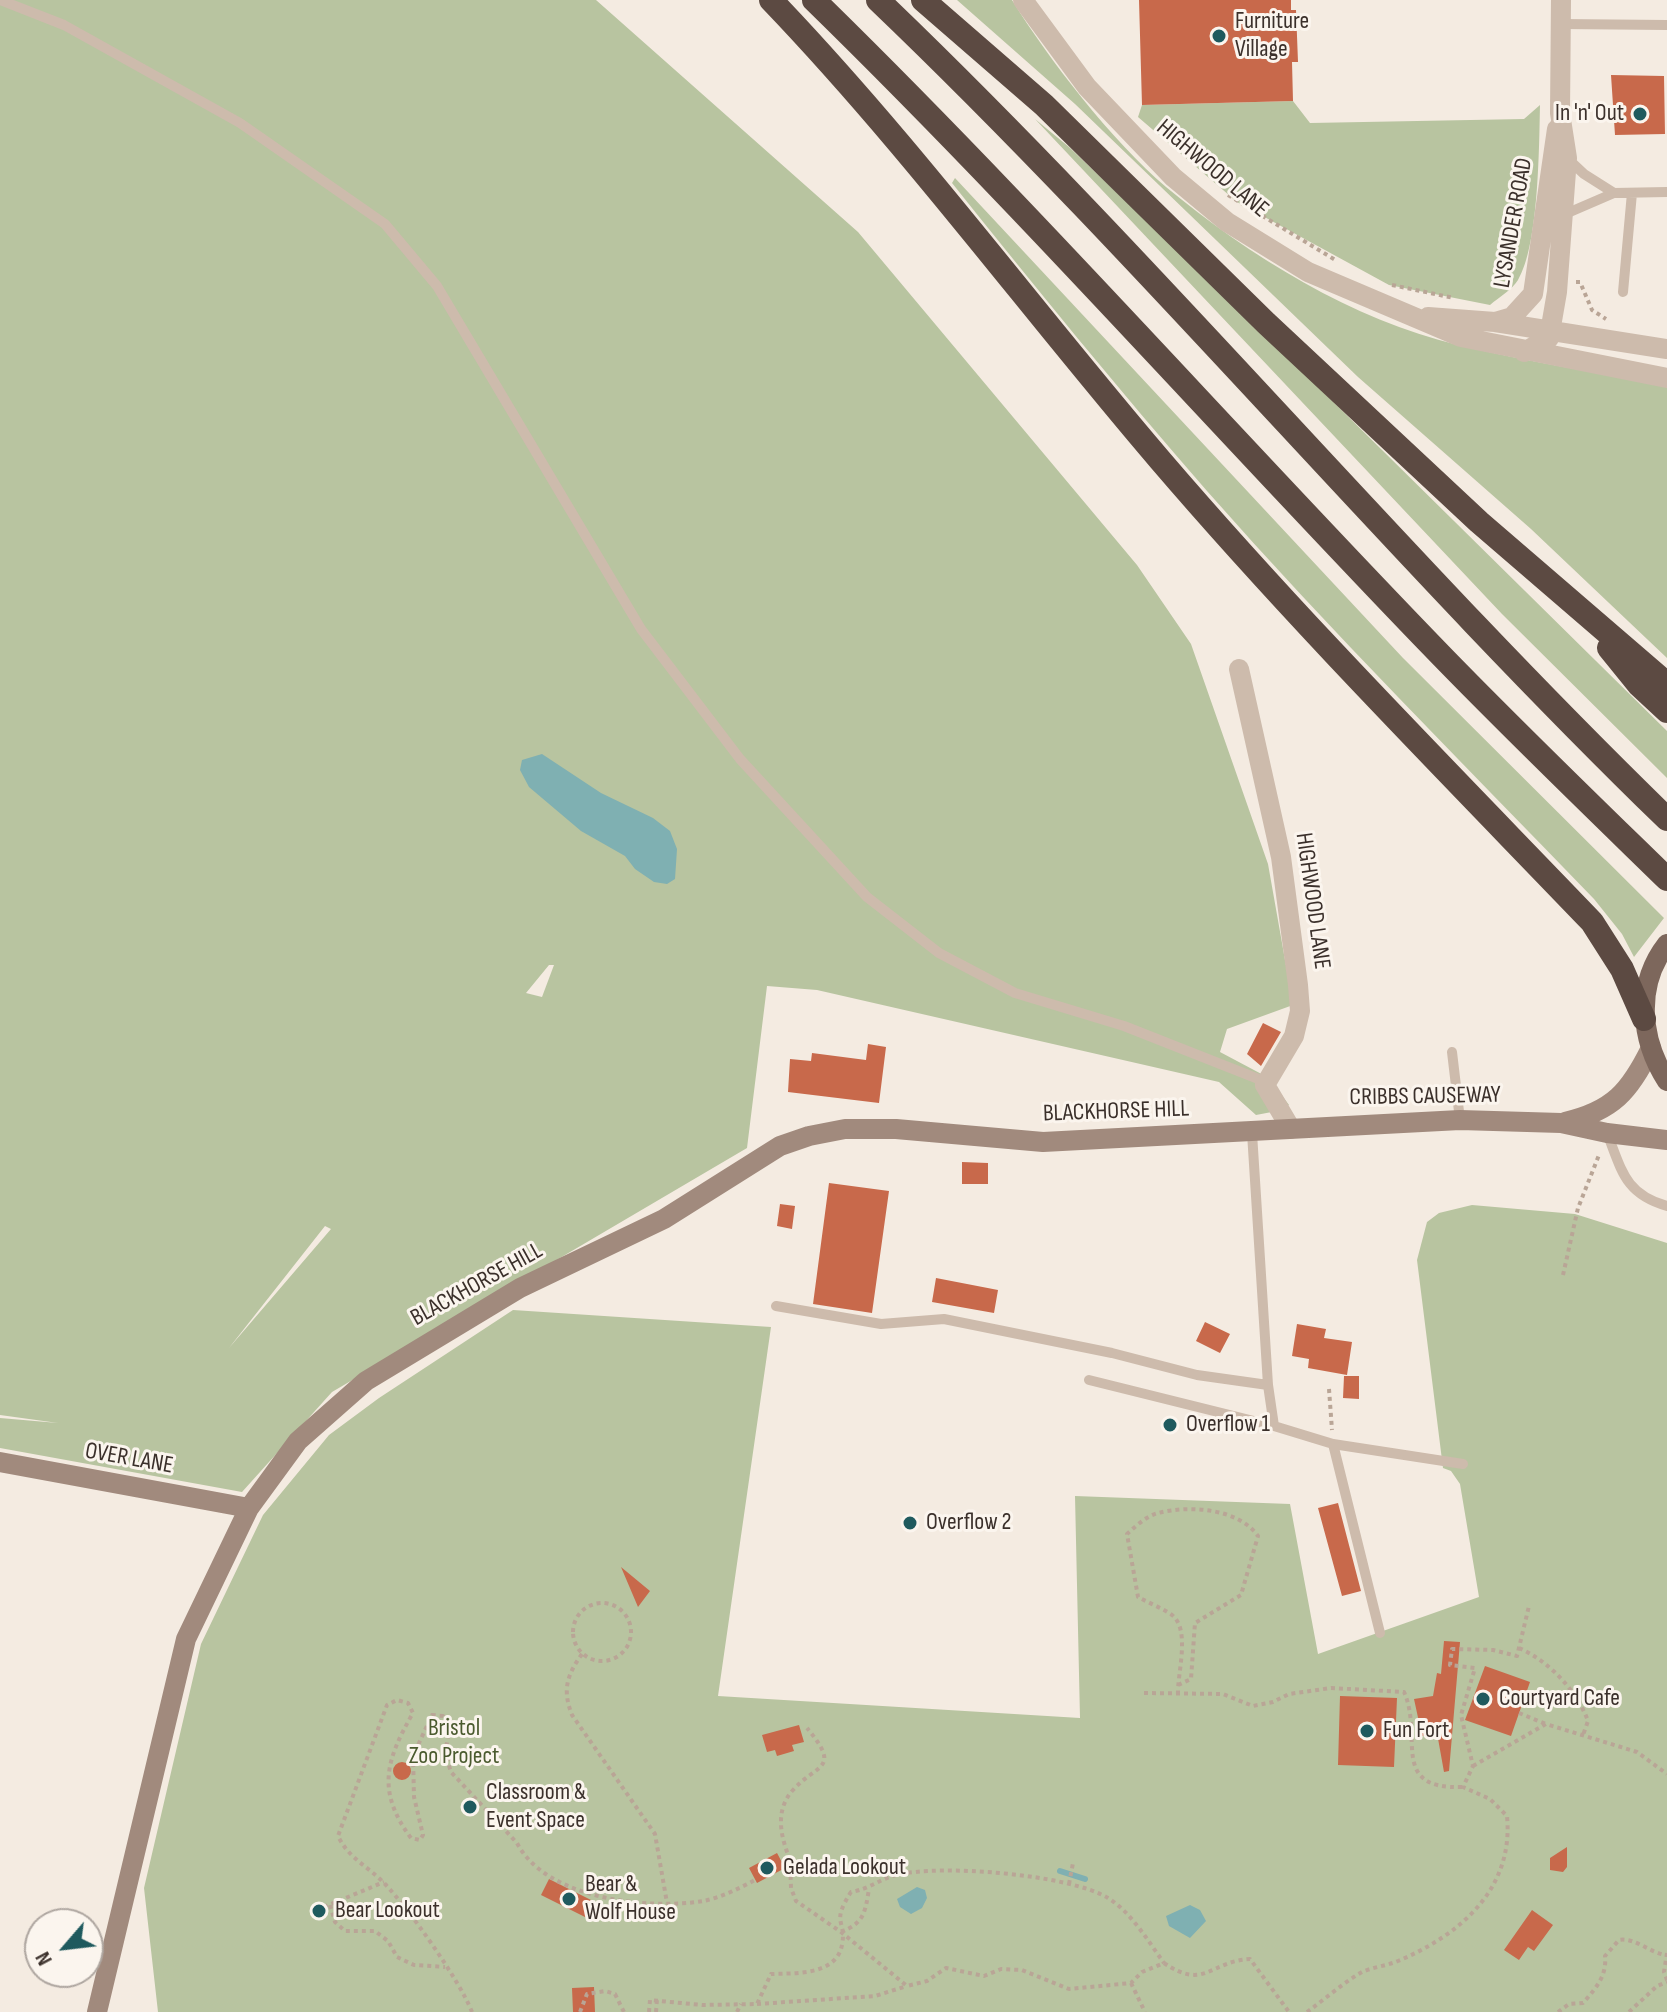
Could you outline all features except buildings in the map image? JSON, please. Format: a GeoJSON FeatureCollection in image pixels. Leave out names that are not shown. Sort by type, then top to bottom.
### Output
{"type":"FeatureCollection","features":[{"type":"Feature","properties":{"kind":"highway"},"geometry":{"type":"LineString","coordinates":[[762,0],[837,69]]}},
{"type":"Feature","properties":{"kind":"highway"},"geometry":{"type":"LineString","coordinates":[[771,0],[837,69],[1160,460],[1320,637],[1592,922],[1622,969],[1644,1019]]}},
{"type":"Feature","properties":{"kind":"highway"},"geometry":{"type":"LineString","coordinates":[[814,0],[900,84],[1186,382],[1431,646],[1665,878]]}},
{"type":"Feature","properties":{"kind":"highway"},"geometry":{"type":"LineString","coordinates":[[878,0],[943,62],[1205,336],[1579,734],[1667,819]]}},
{"type":"Feature","properties":{"kind":"highway"},"geometry":{"type":"LineString","coordinates":[[923,0],[1044,105],[1266,323],[1479,522],[1667,684]]}},
{"type":"Feature","properties":{"kind":"highway"},"geometry":{"type":"LineString","coordinates":[[1565,593],[1639,685],[1667,711]]}},
{"type":"Feature","properties":{"kind":"main road"},"geometry":{"type":"LineString","coordinates":[[1667,944],[1646,987],[1644,1019],[1651,1048],[1667,1081]]}},
{"type":"Feature","properties":{"kind":"main road","name":"CRIBBS CAUSEWAY"},"geometry":{"type":"LineString","coordinates":[[1561,1123],[1595,1115],[1613,1102],[1631,1084],[1651,1048]]}},
{"type":"Feature","properties":{"kind":"main road","name":"CRIBBS CAUSEWAY"},"geometry":{"type":"LineString","coordinates":[[1291,1129],[1460,1120],[1561,1123],[1607,1133],[1667,1140]]}},
{"type":"Feature","properties":{"kind":"main road","name":"BLACKHORSE HILL"},"geometry":{"type":"LineString","coordinates":[[97,2012],[186,1639],[249,1508],[298,1441],[366,1381],[520,1288],[664,1219],[752,1161],[780,1146],[809,1136],[845,1129],[896,1129],[1043,1142],[1291,1129]]}},
{"type":"Feature","properties":{"kind":"main road","name":"OVER LANE"},"geometry":{"type":"LineString","coordinates":[[0,1462],[249,1508]]}},
{"type":"Feature","properties":{"kind":"street","name":"HIGHWOOD LANE"},"geometry":{"type":"LineString","coordinates":[[1023,0],[1058,51],[1126,130],[1173,177],[1227,222],[1308,272],[1461,337],[1524,352],[1667,378]]}},
{"type":"Feature","properties":{"kind":"street","name":"LYSANDER ROAD"},"geometry":{"type":"LineString","coordinates":[[1495,322],[1512,317],[1533,294],[1560,113],[1561,0]]}},
{"type":"Feature","properties":{"kind":"street","name":"LYSANDER ROAD"},"geometry":{"type":"LineString","coordinates":[[1558,286],[1567,158],[1560,113]]}},
{"type":"Feature","properties":{"kind":"street"},"geometry":{"type":"LineString","coordinates":[[1524,352],[1542,344],[1552,330],[1558,286]]}},
{"type":"Feature","properties":{"kind":"street"},"geometry":{"type":"LineString","coordinates":[[1558,286],[1567,316],[1589,336]]}},
{"type":"Feature","properties":{"kind":"street","name":"HIGHWOOD LANE"},"geometry":{"type":"LineString","coordinates":[[1416,317],[1495,322],[1667,349]]}},
{"type":"Feature","properties":{"kind":"street","name":"HIGHWOOD LANE"},"geometry":{"type":"LineString","coordinates":[[1239,669],[1281,857],[1299,1002],[1294,1036],[1265,1085]]}},
{"type":"Feature","properties":{"kind":"street"},"geometry":{"type":"LineString","coordinates":[[1265,1085],[1291,1129]]}},
{"type":"Feature","properties":{"kind":"lane"},"geometry":{"type":"LineString","coordinates":[[4,1],[64,25],[240,123],[385,224],[437,286],[641,629],[740,759],[867,897],[939,953],[1015,993],[1124,1026],[1261,1080],[1265,1085]]}},
{"type":"Feature","properties":{"kind":"lane"},"geometry":{"type":"LineString","coordinates":[[1561,24],[1667,25]]}},
{"type":"Feature","properties":{"kind":"lane"},"geometry":{"type":"LineString","coordinates":[[1567,158],[1575,168],[1614,193]]}},
{"type":"Feature","properties":{"kind":"lane"},"geometry":{"type":"LineString","coordinates":[[1563,215],[1614,193],[1667,192]]}},
{"type":"Feature","properties":{"kind":"lane"},"geometry":{"type":"LineString","coordinates":[[1623,292],[1632,193]]}},
{"type":"Feature","properties":{"kind":"lane"},"geometry":{"type":"LineString","coordinates":[[1452,1052],[1460,1120]]}},
{"type":"Feature","properties":{"kind":"lane"},"geometry":{"type":"LineString","coordinates":[[1252,1133],[1268,1385],[1274,1426]]}},
{"type":"Feature","properties":{"kind":"lane"},"geometry":{"type":"LineString","coordinates":[[1607,1133],[1633,1189],[1643,1199],[1667,1206]]}},
{"type":"Feature","properties":{"kind":"lane"},"geometry":{"type":"LineString","coordinates":[[776,1306],[881,1324],[944,1319],[1112,1353],[1197,1375],[1268,1385]]}},
{"type":"Feature","properties":{"kind":"lane"},"geometry":{"type":"LineString","coordinates":[[1089,1380],[1274,1426],[1333,1444],[1463,1464]]}},
{"type":"Feature","properties":{"kind":"lane"},"geometry":{"type":"LineString","coordinates":[[1333,1444],[1380,1633]]}},
{"type":"Feature","properties":{"kind":"path"},"geometry":{"type":"LineString","coordinates":[[1225,193],[1346,266]]}},
{"type":"Feature","properties":{"kind":"path"},"geometry":{"type":"LineString","coordinates":[[1558,286],[1580,282],[1592,310],[1618,321]]}},
{"type":"Feature","properties":{"kind":"path"},"geometry":{"type":"LineString","coordinates":[[1389,285],[1461,299]]}},
{"type":"Feature","properties":{"kind":"path"},"geometry":{"type":"LineString","coordinates":[[1563,1275],[1578,1208],[1607,1133]]}},
{"type":"Feature","properties":{"kind":"path"},"geometry":{"type":"LineString","coordinates":[[1329,1389],[1333,1444]]}},
{"type":"Feature","properties":{"kind":"path"},"geometry":{"type":"LineString","coordinates":[[1178,1685],[1191,1679],[1195,1623],[1241,1595],[1246,1585],[1258,1536],[1229,1515],[1185,1510],[1158,1513],[1127,1534],[1138,1597],[1174,1616],[1181,1630],[1178,1685],[1178,1695]]}},
{"type":"Feature","properties":{"kind":"path"},"geometry":{"type":"LineString","coordinates":[[600,1602],[621,1609],[631,1630],[624,1651],[604,1661],[582,1654],[572,1634],[579,1612],[600,1602]]}},
{"type":"Feature","properties":{"kind":"path"},"geometry":{"type":"LineString","coordinates":[[1473,1766],[1461,1715],[1475,1668],[1450,1665],[1452,1649],[1493,1650],[1517,1656],[1529,1606]]}},
{"type":"Feature","properties":{"kind":"path"},"geometry":{"type":"LineString","coordinates":[[1519,1647],[1540,1658],[1574,1695],[1588,1721],[1583,1735]]}},
{"type":"Feature","properties":{"kind":"path"},"geometry":{"type":"LineString","coordinates":[[582,1654],[567,1672],[566,1700],[572,1715],[655,1834],[667,1903]]}},
{"type":"Feature","properties":{"kind":"path"},"geometry":{"type":"LineString","coordinates":[[1144,1693],[1223,1694],[1253,1706],[1273,1702],[1289,1694],[1331,1688],[1404,1692],[1409,1702],[1410,1747],[1424,1782],[1442,1788],[1463,1787],[1490,1799],[1507,1816],[1504,1861],[1491,1892],[1474,1915],[1450,1933],[1398,1961],[1364,1972],[1307,2012]]}},
{"type":"Feature","properties":{"kind":"path"},"geometry":{"type":"LineString","coordinates":[[472,2012],[445,1967],[384,1882],[346,1853],[338,1836],[341,1820],[373,1750],[387,1705],[397,1700],[408,1703],[413,1713],[395,1745],[386,1788],[411,1838],[420,1840],[423,1835],[414,1797],[413,1756],[432,1715],[443,1716],[450,1727],[445,1753],[451,1772],[517,1843],[523,1856],[551,1876],[612,1902],[704,1901],[755,1880]]}},
{"type":"Feature","properties":{"kind":"path"},"geometry":{"type":"LineString","coordinates":[[1519,1713],[1637,1752],[1667,1774]]}},
{"type":"Feature","properties":{"kind":"path"},"geometry":{"type":"LineString","coordinates":[[1463,1787],[1473,1766],[1546,1724]]}},
{"type":"Feature","properties":{"kind":"path"},"geometry":{"type":"LineString","coordinates":[[807,1728],[821,1745],[824,1762],[820,1771],[794,1789],[780,1820],[796,1901],[841,1932],[907,1986]]}},
{"type":"Feature","properties":{"kind":"path"},"geometry":{"type":"LineString","coordinates":[[783,1864],[790,1860]]}},
{"type":"Feature","properties":{"kind":"path"},"geometry":{"type":"LineString","coordinates":[[1070,1882],[1073,1863]]}},
{"type":"Feature","properties":{"kind":"path"},"geometry":{"type":"LineString","coordinates":[[757,2004],[771,1974],[813,1973],[835,1959],[842,1946],[838,1920],[851,1892],[869,1889],[898,1874],[1000,1871],[1070,1882],[1108,1898],[1122,1910],[1164,1963],[1191,1977],[1204,1976],[1237,1960],[1250,1959],[1289,2012]]}},
{"type":"Feature","properties":{"kind":"path"},"geometry":{"type":"LineString","coordinates":[[384,1882],[327,1906],[335,1922],[345,1931],[375,1931],[388,1941],[397,1957],[414,1965],[445,1967]]}},
{"type":"Feature","properties":{"kind":"path"},"geometry":{"type":"LineString","coordinates":[[841,1932],[857,1926],[865,1916],[869,1889]]}},
{"type":"Feature","properties":{"kind":"path"},"geometry":{"type":"LineString","coordinates":[[1558,2012],[1569,2004],[1583,2003],[1606,1971],[1605,1956],[1619,1940],[1630,1940],[1649,1952],[1666,1954],[1667,1981],[1657,1986],[1629,2012]]}},
{"type":"Feature","properties":{"kind":"path"},"geometry":{"type":"LineString","coordinates":[[649,2012],[650,2000],[657,1999],[702,2005],[875,1996],[927,1981],[946,1968],[984,1976],[1001,1969],[1022,1970],[1069,1989],[1131,1983],[1142,1972],[1164,1963]]}},
{"type":"Feature","properties":{"kind":"path"},"geometry":{"type":"LineString","coordinates":[[1131,1983],[1145,2012]]}},
{"type":"Feature","properties":{"kind":"path"},"geometry":{"type":"LineString","coordinates":[[580,2012],[587,1994],[605,1991],[615,1994],[624,2012]]}},
{"type":"Feature","properties":{"kind":"path"},"geometry":{"type":"LineString","coordinates":[[656,2012],[657,1999]]}},
{"type":"Feature","properties":{"kind":"path"},"geometry":{"type":"LineString","coordinates":[[688,2012],[691,2004]]}},
{"type":"Feature","properties":{"kind":"path"},"geometry":{"type":"LineString","coordinates":[[737,2012],[741,2004]]}},
{"type":"Feature","properties":{"kind":"path"},"geometry":{"type":"LineString","coordinates":[[702,2005],[702,2012]]}},
{"type":"Feature","properties":{"kind":"green space"},"geometry":{"type":"Polygon","coordinates":[[[0,0],[596,0],[858,232],[1137,565],[1191,644],[1268,864],[1293,1005],[1227,1029],[1220,1052],[1269,1078],[1289,1105],[1256,1115],[1219,1082],[817,990],[767,986],[747,1148],[332,1392],[242,1492],[0,1448],[0,1418],[58,1423],[0,1415],[0,0]],[[549,965],[526,993],[542,997],[554,965],[549,965]],[[325,1226],[229,1348],[331,1229],[325,1226]]]}},
{"type":"Feature","properties":{"kind":"green space"},"geometry":{"type":"Polygon","coordinates":[[[957,0],[1012,0],[1083,99],[1145,168],[1198,213],[1267,261],[1304,282],[1341,302],[1419,334],[1510,357],[1667,386],[1667,658],[1531,529],[1358,377],[1075,104],[957,0]]]}},
{"type":"Feature","properties":{"kind":"green space"},"geometry":{"type":"Polygon","coordinates":[[[1293,101],[1310,123],[1524,119],[1540,105],[1534,220],[1525,264],[1515,284],[1490,305],[1389,285],[1237,202],[1138,117],[1142,105],[1293,101]]]}},
{"type":"Feature","properties":{"kind":"green space"},"geometry":{"type":"Polygon","coordinates":[[[1035,119],[1069,147],[1239,309],[1667,731],[1667,778],[1502,614],[1035,119]]]}},
{"type":"Feature","properties":{"kind":"green space"},"geometry":{"type":"Polygon","coordinates":[[[955,178],[1403,658],[1664,918],[1634,957],[1622,934],[1594,899],[1350,646],[1207,491],[983,222],[952,183],[955,178]]]}},
{"type":"Feature","properties":{"kind":"green space","name":"Bristol Zoo Project"},"geometry":{"type":"Polygon","coordinates":[[[1472,1205],[1575,1214],[1667,1243],[1667,2012],[158,2012],[144,1888],[201,1644],[263,1515],[329,1435],[379,1398],[513,1310],[771,1327],[718,1696],[1080,1718],[1075,1496],[1290,1504],[1318,1654],[1479,1597],[1460,1484],[1451,1471],[1443,1468],[1417,1260],[1427,1222],[1439,1213],[1472,1205]]]}},
{"type":"Feature","properties":{"kind":"water"},"geometry":{"type":"Polygon","coordinates":[[[542,754],[601,793],[653,818],[670,831],[677,849],[675,879],[667,884],[654,882],[635,869],[625,856],[581,831],[529,787],[520,770],[522,760],[542,754]]]}},
{"type":"Feature","properties":{"kind":"water"},"geometry":{"type":"Polygon","coordinates":[[[917,1887],[925,1890],[927,1898],[922,1908],[911,1914],[900,1907],[897,1899],[917,1887]]]}},
{"type":"Feature","properties":{"kind":"water"},"geometry":{"type":"Polygon","coordinates":[[[1190,1905],[1200,1910],[1206,1921],[1190,1938],[1169,1926],[1166,1916],[1190,1905]]]}},
{"type":"Feature","properties":{"kind":"waterway"},"geometry":{"type":"LineString","coordinates":[[1060,1871],[1085,1879]]}},
{"type":"Feature","properties":{"kind":"place","name":"Furniture Village"},"geometry":{"type":"Point","coordinates":[1219,36]}},
{"type":"Feature","properties":{"kind":"place","name":"In 'n' Out"},"geometry":{"type":"Point","coordinates":[1640,114]}},
{"type":"Feature","properties":{"kind":"place","name":"Overflow 1"},"geometry":{"type":"Point","coordinates":[1170,1425]}},
{"type":"Feature","properties":{"kind":"place","name":"Overflow 2"},"geometry":{"type":"Point","coordinates":[910,1523]}},
{"type":"Feature","properties":{"kind":"place","name":"Courtyard Cafe"},"geometry":{"type":"Point","coordinates":[1483,1699]}},
{"type":"Feature","properties":{"kind":"place","name":"Fun Fort"},"geometry":{"type":"Point","coordinates":[1367,1731]}},
{"type":"Feature","properties":{"kind":"place","name":"Classroom & Event Space"},"geometry":{"type":"Point","coordinates":[470,1807]}},
{"type":"Feature","properties":{"kind":"place","name":"Gelada Lookout"},"geometry":{"type":"Point","coordinates":[767,1868]}},
{"type":"Feature","properties":{"kind":"place","name":"Bear & Wolf House"},"geometry":{"type":"Point","coordinates":[569,1899]}},
{"type":"Feature","properties":{"kind":"place","name":"Bear Lookout"},"geometry":{"type":"Point","coordinates":[319,1911]}}]}
